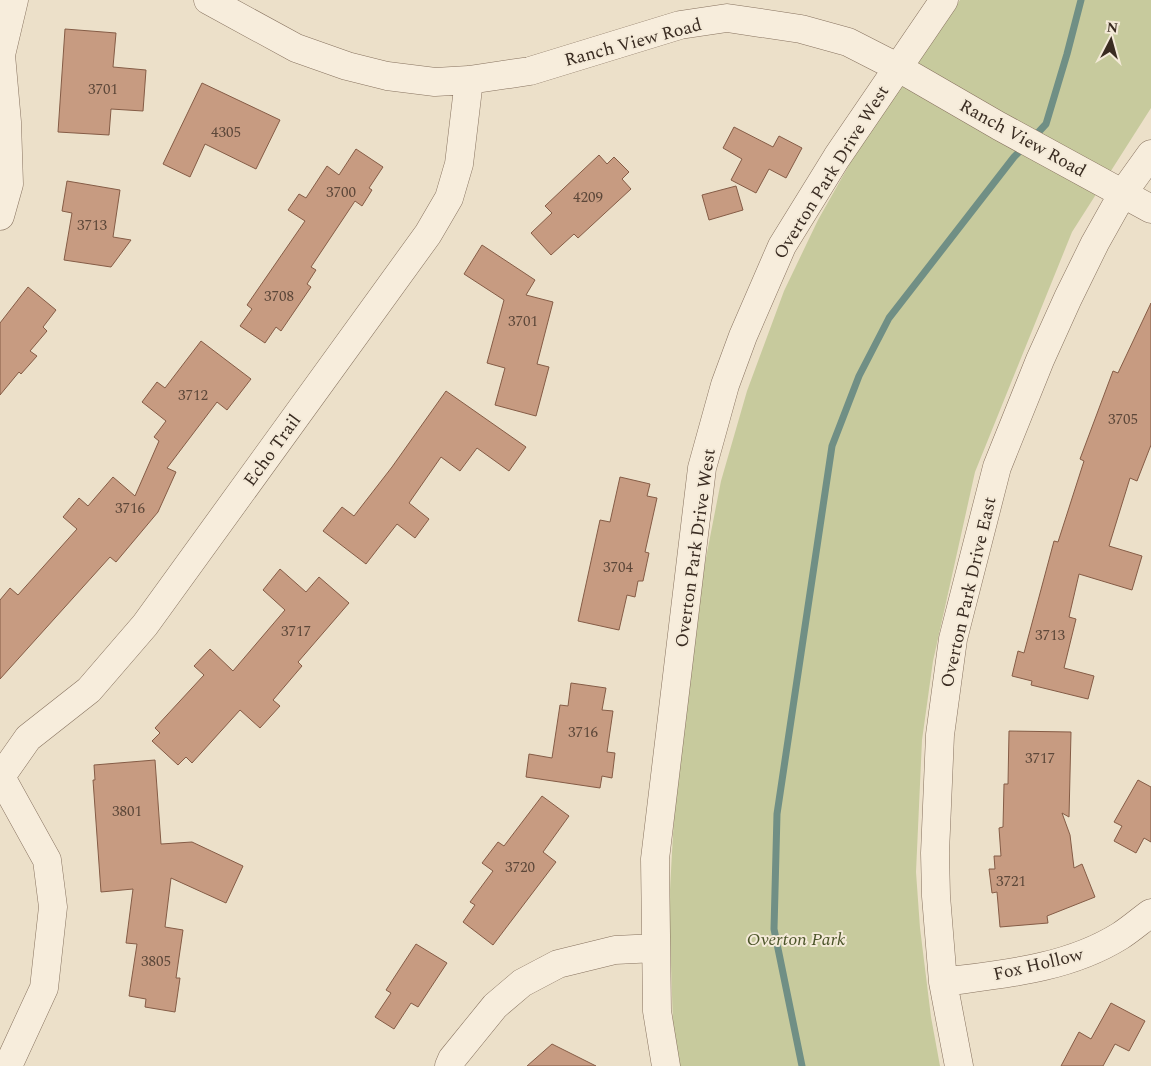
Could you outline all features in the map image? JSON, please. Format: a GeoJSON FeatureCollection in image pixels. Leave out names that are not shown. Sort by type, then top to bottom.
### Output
{"type":"FeatureCollection","features":[{"type":"Feature","properties":{"kind":"street"},"geometry":{"type":"LineString","coordinates":[[0,216],[10,184],[1,55],[14,0]]}},
{"type":"Feature","properties":{"kind":"street","name":"Ranch View Road"},"geometry":{"type":"LineString","coordinates":[[208,0],[296,48],[347,66],[387,76],[435,82],[469,80],[530,71],[680,25],[727,18],[801,29],[848,42],[897,67],[999,126],[1151,209]]}},
{"type":"Feature","properties":{"kind":"street","name":"Overton Park Drive West"},"geometry":{"type":"LineString","coordinates":[[666,1066],[657,1011],[655,859],[702,468],[726,385],[744,336],[782,246],[837,157],[944,0]]}},
{"type":"Feature","properties":{"kind":"street","name":"Echo Trail"},"geometry":{"type":"LineString","coordinates":[[0,777],[28,738],[89,690],[145,625],[428,234],[449,198],[459,164],[469,80]]}},
{"type":"Feature","properties":{"kind":"street","name":"Overton Park Drive East"},"geometry":{"type":"LineString","coordinates":[[959,1066],[943,982],[936,906],[935,853],[940,735],[957,621],[997,467],[1040,360],[1095,243],[1123,193],[1151,154]]}},
{"type":"Feature","properties":{"kind":"street"},"geometry":{"type":"LineString","coordinates":[[0,777],[47,860],[53,907],[44,988],[8,1066]]}},
{"type":"Feature","properties":{"kind":"street","name":"Fox Hollow"},"geometry":{"type":"LineString","coordinates":[[943,982],[1010,973],[1069,960],[1121,936],[1151,912]]}},
{"type":"Feature","properties":{"kind":"street"},"geometry":{"type":"LineString","coordinates":[[449,1066],[452,1059],[495,1006],[522,983],[558,964],[615,950],[656,948]]}},
{"type":"Feature","properties":{"kind":"green space","name":"Overton Park"},"geometry":{"type":"Polygon","coordinates":[[[960,0],[1151,0],[1151,108],[1072,232],[975,472],[933,661],[922,740],[916,872],[920,928],[931,1017],[940,1066],[678,1066],[673,1023],[669,908],[674,816],[704,568],[721,481],[747,391],[784,291],[818,220],[866,135],[960,0]]]}},
{"type":"Feature","properties":{"kind":"building"},"geometry":{"type":"Polygon","coordinates":[[[65,29],[116,33],[113,67],[146,70],[143,111],[111,109],[109,135],[58,132],[65,29]]]}},
{"type":"Feature","properties":{"kind":"building"},"geometry":{"type":"Polygon","coordinates":[[[202,83],[280,120],[256,169],[205,144],[190,177],[163,164],[202,83]]]}},
{"type":"Feature","properties":{"kind":"building"},"geometry":{"type":"Polygon","coordinates":[[[734,127],[773,147],[779,136],[802,148],[786,178],[769,169],[756,193],[731,180],[742,159],[723,148],[734,127]]]}},
{"type":"Feature","properties":{"kind":"building"},"geometry":{"type":"Polygon","coordinates":[[[356,149],[383,167],[369,188],[372,190],[362,206],[355,201],[311,267],[316,270],[307,284],[311,287],[281,331],[276,327],[265,343],[240,326],[252,309],[247,305],[305,221],[288,210],[299,194],[306,198],[327,166],[339,175],[356,149]]]}},
{"type":"Feature","properties":{"kind":"building"},"geometry":{"type":"Polygon","coordinates":[[[599,155],[607,164],[614,157],[629,172],[622,179],[631,189],[578,238],[574,234],[551,255],[531,233],[552,213],[545,206],[599,155]]]}},
{"type":"Feature","properties":{"kind":"building"},"geometry":{"type":"Polygon","coordinates":[[[67,181],[120,190],[113,237],[131,240],[111,267],[64,260],[72,213],[62,211],[67,181]]]}},
{"type":"Feature","properties":{"kind":"building"},"geometry":{"type":"Polygon","coordinates":[[[736,186],[743,210],[709,220],[702,195],[736,186]]]}},
{"type":"Feature","properties":{"kind":"building"},"geometry":{"type":"Polygon","coordinates":[[[482,245],[535,280],[526,295],[553,302],[537,364],[549,367],[536,416],[495,405],[505,368],[487,363],[504,300],[464,274],[482,245]]]}},
{"type":"Feature","properties":{"kind":"building"},"geometry":{"type":"Polygon","coordinates":[[[28,287],[56,310],[43,327],[47,331],[30,351],[37,356],[21,374],[19,372],[0,395],[0,323],[28,287]]]}},
{"type":"Feature","properties":{"kind":"building"},"geometry":{"type":"Polygon","coordinates":[[[1151,303],[1151,445],[1137,481],[1130,478],[1109,546],[1142,556],[1132,590],[1079,574],[1069,617],[1076,619],[1064,668],[1094,676],[1088,699],[1031,685],[1032,681],[1012,676],[1018,651],[1024,653],[1054,541],[1058,542],[1084,461],[1080,459],[1113,371],[1118,373],[1151,303]]]}},
{"type":"Feature","properties":{"kind":"building"},"geometry":{"type":"Polygon","coordinates":[[[201,341],[251,379],[227,410],[217,402],[167,468],[176,472],[158,512],[116,562],[110,557],[0,679],[0,600],[10,588],[18,595],[77,529],[63,517],[79,498],[88,506],[113,477],[135,496],[159,441],[154,437],[166,421],[142,402],[157,382],[165,388],[201,341]]]}},
{"type":"Feature","properties":{"kind":"building"},"geometry":{"type":"Polygon","coordinates":[[[446,391],[526,447],[509,471],[477,448],[460,471],[441,457],[409,503],[429,519],[415,538],[397,524],[366,564],[323,531],[342,507],[354,516],[392,467],[446,391]]]}},
{"type":"Feature","properties":{"kind":"building"},"geometry":{"type":"Polygon","coordinates":[[[620,477],[650,484],[647,496],[657,498],[645,552],[649,553],[643,581],[638,581],[635,597],[627,595],[619,630],[578,621],[600,520],[610,522],[620,477]]]}},
{"type":"Feature","properties":{"kind":"building"},"geometry":{"type":"Polygon","coordinates":[[[280,569],[306,592],[319,577],[349,603],[298,662],[302,666],[273,700],[280,706],[260,728],[240,710],[192,763],[186,757],[178,765],[152,741],[160,733],[155,728],[204,675],[194,666],[210,649],[233,671],[285,610],[263,590],[280,569]]]}},
{"type":"Feature","properties":{"kind":"building"},"geometry":{"type":"Polygon","coordinates":[[[571,683],[606,688],[602,710],[613,711],[607,752],[615,753],[612,778],[602,776],[600,788],[526,777],[529,754],[552,758],[560,705],[568,706],[571,683]]]}},
{"type":"Feature","properties":{"kind":"building"},"geometry":{"type":"Polygon","coordinates":[[[1009,731],[1071,732],[1069,817],[1062,813],[1070,835],[1074,868],[1082,864],[1095,897],[1047,916],[1048,923],[1000,927],[997,892],[992,893],[989,869],[995,869],[994,856],[1001,856],[999,828],[1003,827],[1004,784],[1008,784],[1009,731]]]}},
{"type":"Feature","properties":{"kind":"building"},"geometry":{"type":"Polygon","coordinates":[[[155,760],[161,844],[192,842],[243,866],[226,903],[171,878],[165,927],[183,930],[176,978],[180,978],[175,1012],[145,1007],[146,999],[129,996],[137,944],[126,943],[133,889],[101,892],[93,780],[95,780],[94,765],[155,760]]]}},
{"type":"Feature","properties":{"kind":"building"},"geometry":{"type":"Polygon","coordinates":[[[1138,780],[1151,787],[1151,842],[1144,838],[1136,853],[1114,841],[1122,826],[1114,822],[1138,780]]]}},
{"type":"Feature","properties":{"kind":"building"},"geometry":{"type":"Polygon","coordinates":[[[542,796],[569,816],[543,852],[556,862],[493,945],[463,922],[475,905],[470,902],[493,871],[482,863],[498,842],[504,846],[542,796]]]}},
{"type":"Feature","properties":{"kind":"building"},"geometry":{"type":"Polygon","coordinates":[[[416,944],[447,963],[418,1007],[411,1003],[394,1029],[375,1017],[391,993],[386,990],[416,944]]]}},
{"type":"Feature","properties":{"kind":"building"},"geometry":{"type":"Polygon","coordinates":[[[1111,1003],[1145,1021],[1129,1051],[1115,1044],[1103,1066],[1061,1066],[1079,1032],[1091,1039],[1111,1003]]]}},
{"type":"Feature","properties":{"kind":"building"},"geometry":{"type":"Polygon","coordinates":[[[552,1044],[596,1066],[527,1066],[552,1044]]]}},
{"type":"Feature","properties":{"kind":"waterway"},"geometry":{"type":"LineString","coordinates":[[1033,138],[1046,124],[1081,0]]}},
{"type":"Feature","properties":{"kind":"waterway"},"geometry":{"type":"LineString","coordinates":[[802,1066],[774,929],[777,814],[832,446],[859,376],[889,318],[1014,157],[1025,146]]}}]}
